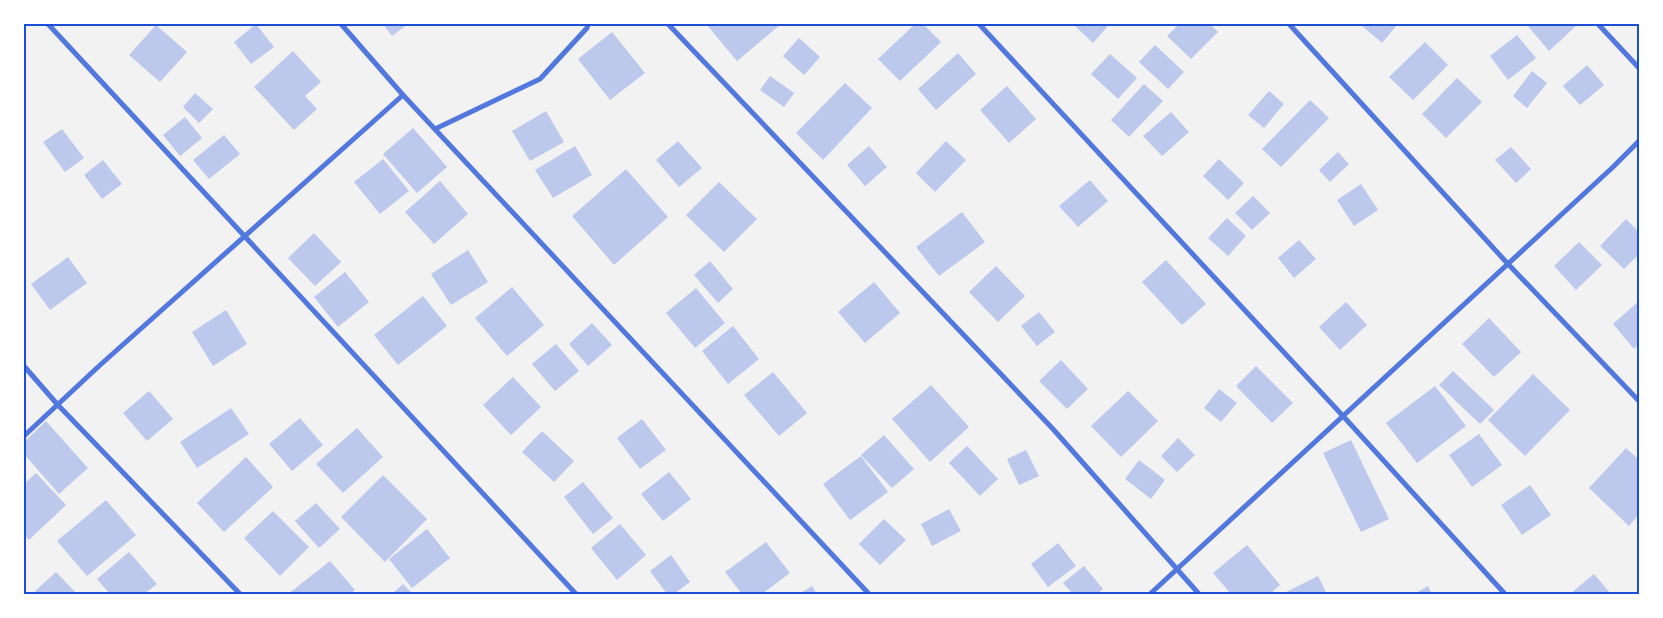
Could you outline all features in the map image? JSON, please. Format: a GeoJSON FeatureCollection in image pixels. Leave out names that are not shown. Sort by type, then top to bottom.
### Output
{"type":"FeatureCollection","features":[{"type":"Feature","properties":{"kind":"street"},"geometry":{"type":"LineString","coordinates":[[48,24],[576,594]]}},
{"type":"Feature","properties":{"kind":"street"},"geometry":{"type":"LineString","coordinates":[[341,24],[403,95],[869,594]]}},
{"type":"Feature","properties":{"kind":"street"},"geometry":{"type":"LineString","coordinates":[[435,129],[540,79],[587,28],[588,24]]}},
{"type":"Feature","properties":{"kind":"street"},"geometry":{"type":"LineString","coordinates":[[668,24],[1053,429],[1199,594]]}},
{"type":"Feature","properties":{"kind":"street"},"geometry":{"type":"LineString","coordinates":[[979,24],[1343,416],[1505,594]]}},
{"type":"Feature","properties":{"kind":"street"},"geometry":{"type":"LineString","coordinates":[[1290,24],[1508,264],[1639,401]]}},
{"type":"Feature","properties":{"kind":"street"},"geometry":{"type":"LineString","coordinates":[[1598,24],[1639,68]]}},
{"type":"Feature","properties":{"kind":"street"},"geometry":{"type":"LineString","coordinates":[[24,436],[57,404],[403,95]]}},
{"type":"Feature","properties":{"kind":"street"},"geometry":{"type":"LineString","coordinates":[[1150,594],[1639,141]]}},
{"type":"Feature","properties":{"kind":"street"},"geometry":{"type":"LineString","coordinates":[[24,366],[57,404],[240,594]]}},
{"type":"Feature","properties":{"kind":"building"},"geometry":{"type":"Polygon","coordinates":[[[256,24],[274,47],[251,64],[234,42],[256,24]]]}},
{"type":"Feature","properties":{"kind":"building"},"geometry":{"type":"Polygon","coordinates":[[[383,24],[408,24],[392,36],[383,24]]]}},
{"type":"Feature","properties":{"kind":"building"},"geometry":{"type":"Polygon","coordinates":[[[706,24],[781,24],[737,61],[706,24]]]}},
{"type":"Feature","properties":{"kind":"building"},"geometry":{"type":"Polygon","coordinates":[[[915,24],[923,24],[941,42],[900,81],[878,59],[915,24]]]}},
{"type":"Feature","properties":{"kind":"building"},"geometry":{"type":"Polygon","coordinates":[[[1073,24],[1104,24],[1107,27],[1093,43],[1073,24]]]}},
{"type":"Feature","properties":{"kind":"building"},"geometry":{"type":"Polygon","coordinates":[[[1179,24],[1210,24],[1218,32],[1191,59],[1167,36],[1179,24]]]}},
{"type":"Feature","properties":{"kind":"building"},"geometry":{"type":"Polygon","coordinates":[[[1360,24],[1398,24],[1382,43],[1360,24]]]}},
{"type":"Feature","properties":{"kind":"building"},"geometry":{"type":"Polygon","coordinates":[[[1528,24],[1575,24],[1576,26],[1549,51],[1528,24]]]}},
{"type":"Feature","properties":{"kind":"building"},"geometry":{"type":"Polygon","coordinates":[[[156,25],[187,52],[160,82],[129,55],[156,25]]]}},
{"type":"Feature","properties":{"kind":"building"},"geometry":{"type":"Polygon","coordinates":[[[612,32],[645,73],[610,100],[578,59],[612,32]]]}},
{"type":"Feature","properties":{"kind":"building"},"geometry":{"type":"Polygon","coordinates":[[[1517,35],[1536,58],[1508,80],[1490,56],[1517,35]]]}},
{"type":"Feature","properties":{"kind":"building"},"geometry":{"type":"Polygon","coordinates":[[[799,38],[820,57],[804,75],[783,56],[799,38]]]}},
{"type":"Feature","properties":{"kind":"building"},"geometry":{"type":"Polygon","coordinates":[[[1425,42],[1448,65],[1413,100],[1389,77],[1425,42]]]}},
{"type":"Feature","properties":{"kind":"building"},"geometry":{"type":"Polygon","coordinates":[[[1155,45],[1184,72],[1168,89],[1139,62],[1155,45]]]}},
{"type":"Feature","properties":{"kind":"building"},"geometry":{"type":"Polygon","coordinates":[[[293,51],[321,82],[305,96],[317,109],[294,130],[254,87],[293,51]]]}},
{"type":"Feature","properties":{"kind":"building"},"geometry":{"type":"Polygon","coordinates":[[[958,53],[976,74],[936,110],[918,89],[958,53]]]}},
{"type":"Feature","properties":{"kind":"building"},"geometry":{"type":"Polygon","coordinates":[[[1110,54],[1137,78],[1118,99],[1091,74],[1110,54]]]}},
{"type":"Feature","properties":{"kind":"building"},"geometry":{"type":"Polygon","coordinates":[[[1587,65],[1604,85],[1580,105],[1563,86],[1587,65]]]}},
{"type":"Feature","properties":{"kind":"building"},"geometry":{"type":"Polygon","coordinates":[[[1532,71],[1547,83],[1527,108],[1513,96],[1532,71]]]}},
{"type":"Feature","properties":{"kind":"building"},"geometry":{"type":"Polygon","coordinates":[[[770,76],[794,93],[784,107],[760,90],[770,76]]]}},
{"type":"Feature","properties":{"kind":"building"},"geometry":{"type":"Polygon","coordinates":[[[1457,78],[1482,102],[1446,138],[1422,114],[1457,78]]]}},
{"type":"Feature","properties":{"kind":"building"},"geometry":{"type":"Polygon","coordinates":[[[845,83],[872,108],[823,160],[796,133],[845,83]]]}},
{"type":"Feature","properties":{"kind":"building"},"geometry":{"type":"Polygon","coordinates":[[[1144,84],[1163,101],[1129,137],[1111,120],[1144,84]]]}},
{"type":"Feature","properties":{"kind":"building"},"geometry":{"type":"Polygon","coordinates":[[[1007,86],[1036,119],[1009,143],[980,110],[1007,86]]]}},
{"type":"Feature","properties":{"kind":"building"},"geometry":{"type":"Polygon","coordinates":[[[1269,91],[1284,104],[1264,128],[1248,115],[1269,91]]]}},
{"type":"Feature","properties":{"kind":"building"},"geometry":{"type":"Polygon","coordinates":[[[195,93],[213,109],[199,123],[183,107],[195,93]]]}},
{"type":"Feature","properties":{"kind":"building"},"geometry":{"type":"Polygon","coordinates":[[[1310,100],[1329,118],[1281,167],[1262,149],[1310,100]]]}},
{"type":"Feature","properties":{"kind":"building"},"geometry":{"type":"Polygon","coordinates":[[[546,111],[564,142],[530,161],[512,131],[546,111]]]}},
{"type":"Feature","properties":{"kind":"building"},"geometry":{"type":"Polygon","coordinates":[[[1171,112],[1189,132],[1162,156],[1143,136],[1171,112]]]}},
{"type":"Feature","properties":{"kind":"building"},"geometry":{"type":"Polygon","coordinates":[[[185,117],[202,138],[180,156],[163,135],[185,117]]]}},
{"type":"Feature","properties":{"kind":"building"},"geometry":{"type":"Polygon","coordinates":[[[413,128],[447,167],[417,193],[383,154],[413,128]]]}},
{"type":"Feature","properties":{"kind":"building"},"geometry":{"type":"Polygon","coordinates":[[[62,129],[84,158],[65,172],[43,142],[62,129]]]}},
{"type":"Feature","properties":{"kind":"building"},"geometry":{"type":"Polygon","coordinates":[[[224,135],[240,154],[209,179],[193,160],[224,135]]]}},
{"type":"Feature","properties":{"kind":"building"},"geometry":{"type":"Polygon","coordinates":[[[678,141],[702,168],[679,187],[656,160],[678,141]]]}},
{"type":"Feature","properties":{"kind":"building"},"geometry":{"type":"Polygon","coordinates":[[[946,141],[966,160],[935,192],[916,173],[946,141]]]}},
{"type":"Feature","properties":{"kind":"building"},"geometry":{"type":"Polygon","coordinates":[[[575,146],[592,175],[553,198],[535,170],[575,146]]]}},
{"type":"Feature","properties":{"kind":"building"},"geometry":{"type":"Polygon","coordinates":[[[869,146],[887,167],[865,186],[847,165],[869,146]]]}},
{"type":"Feature","properties":{"kind":"building"},"geometry":{"type":"Polygon","coordinates":[[[1511,147],[1531,169],[1516,183],[1495,160],[1511,147]]]}},
{"type":"Feature","properties":{"kind":"building"},"geometry":{"type":"Polygon","coordinates":[[[1338,152],[1349,164],[1330,182],[1319,170],[1338,152]]]}},
{"type":"Feature","properties":{"kind":"building"},"geometry":{"type":"Polygon","coordinates":[[[383,159],[409,191],[380,214],[354,182],[383,159]]]}},
{"type":"Feature","properties":{"kind":"building"},"geometry":{"type":"Polygon","coordinates":[[[1219,159],[1244,183],[1228,200],[1203,176],[1219,159]]]}},
{"type":"Feature","properties":{"kind":"building"},"geometry":{"type":"Polygon","coordinates":[[[103,160],[122,184],[102,199],[84,175],[103,160]]]}},
{"type":"Feature","properties":{"kind":"building"},"geometry":{"type":"Polygon","coordinates":[[[626,169],[668,217],[614,265],[572,216],[626,169]]]}},
{"type":"Feature","properties":{"kind":"building"},"geometry":{"type":"Polygon","coordinates":[[[1090,180],[1108,201],[1078,227],[1059,206],[1090,180]]]}},
{"type":"Feature","properties":{"kind":"building"},"geometry":{"type":"Polygon","coordinates":[[[440,181],[468,214],[434,244],[405,212],[440,181]]]}},
{"type":"Feature","properties":{"kind":"building"},"geometry":{"type":"Polygon","coordinates":[[[719,182],[757,219],[724,252],[686,215],[719,182]]]}},
{"type":"Feature","properties":{"kind":"building"},"geometry":{"type":"Polygon","coordinates":[[[1361,184],[1378,210],[1354,226],[1337,200],[1361,184]]]}},
{"type":"Feature","properties":{"kind":"building"},"geometry":{"type":"Polygon","coordinates":[[[1253,196],[1270,213],[1252,230],[1235,213],[1253,196]]]}},
{"type":"Feature","properties":{"kind":"building"},"geometry":{"type":"Polygon","coordinates":[[[962,212],[985,242],[939,276],[916,247],[962,212]]]}},
{"type":"Feature","properties":{"kind":"building"},"geometry":{"type":"Polygon","coordinates":[[[1227,218],[1246,236],[1228,256],[1208,238],[1227,218]]]}},
{"type":"Feature","properties":{"kind":"building"},"geometry":{"type":"Polygon","coordinates":[[[1626,219],[1639,232],[1639,254],[1624,269],[1600,246],[1626,219]]]}},
{"type":"Feature","properties":{"kind":"building"},"geometry":{"type":"Polygon","coordinates":[[[314,233],[341,262],[315,286],[288,258],[314,233]]]}},
{"type":"Feature","properties":{"kind":"building"},"geometry":{"type":"Polygon","coordinates":[[[1299,240],[1316,259],[1294,278],[1278,258],[1299,240]]]}},
{"type":"Feature","properties":{"kind":"building"},"geometry":{"type":"Polygon","coordinates":[[[1579,242],[1602,265],[1576,290],[1554,266],[1579,242]]]}},
{"type":"Feature","properties":{"kind":"building"},"geometry":{"type":"Polygon","coordinates":[[[468,250],[488,282],[451,305],[431,274],[468,250]]]}},
{"type":"Feature","properties":{"kind":"building"},"geometry":{"type":"Polygon","coordinates":[[[68,257],[87,283],[50,310],[31,284],[68,257]]]}},
{"type":"Feature","properties":{"kind":"building"},"geometry":{"type":"Polygon","coordinates":[[[1166,260],[1206,304],[1182,325],[1142,282],[1166,260]]]}},
{"type":"Feature","properties":{"kind":"building"},"geometry":{"type":"Polygon","coordinates":[[[710,261],[733,289],[718,303],[694,275],[710,261]]]}},
{"type":"Feature","properties":{"kind":"building"},"geometry":{"type":"Polygon","coordinates":[[[996,266],[1025,296],[998,322],[969,292],[996,266]]]}},
{"type":"Feature","properties":{"kind":"building"},"geometry":{"type":"Polygon","coordinates":[[[345,272],[369,302],[338,327],[314,297],[345,272]]]}},
{"type":"Feature","properties":{"kind":"building"},"geometry":{"type":"Polygon","coordinates":[[[874,282],[900,313],[865,343],[838,312],[874,282]]]}},
{"type":"Feature","properties":{"kind":"building"},"geometry":{"type":"Polygon","coordinates":[[[512,287],[544,325],[507,356],[475,318],[512,287]]]}},
{"type":"Feature","properties":{"kind":"building"},"geometry":{"type":"Polygon","coordinates":[[[696,288],[725,323],[695,348],[666,313],[696,288]]]}},
{"type":"Feature","properties":{"kind":"building"},"geometry":{"type":"Polygon","coordinates":[[[423,296],[447,326],[398,365],[374,335],[423,296]]]}},
{"type":"Feature","properties":{"kind":"building"},"geometry":{"type":"Polygon","coordinates":[[[1639,301],[1639,344],[1634,349],[1613,324],[1639,301]]]}},
{"type":"Feature","properties":{"kind":"building"},"geometry":{"type":"Polygon","coordinates":[[[1346,302],[1367,325],[1340,350],[1319,327],[1346,302]]]}},
{"type":"Feature","properties":{"kind":"building"},"geometry":{"type":"Polygon","coordinates":[[[226,310],[247,344],[213,366],[192,332],[226,310]]]}},
{"type":"Feature","properties":{"kind":"building"},"geometry":{"type":"Polygon","coordinates":[[[1039,312],[1055,332],[1037,346],[1021,326],[1039,312]]]}},
{"type":"Feature","properties":{"kind":"building"},"geometry":{"type":"Polygon","coordinates":[[[1489,318],[1521,352],[1494,377],[1462,344],[1489,318]]]}},
{"type":"Feature","properties":{"kind":"building"},"geometry":{"type":"Polygon","coordinates":[[[592,323],[612,345],[588,366],[569,344],[592,323]]]}},
{"type":"Feature","properties":{"kind":"building"},"geometry":{"type":"Polygon","coordinates":[[[733,326],[759,359],[728,384],[702,351],[733,326]]]}},
{"type":"Feature","properties":{"kind":"building"},"geometry":{"type":"Polygon","coordinates":[[[556,344],[579,371],[555,391],[532,364],[556,344]]]}},
{"type":"Feature","properties":{"kind":"building"},"geometry":{"type":"Polygon","coordinates":[[[1061,360],[1088,389],[1067,409],[1039,381],[1061,360]]]}},
{"type":"Feature","properties":{"kind":"building"},"geometry":{"type":"Polygon","coordinates":[[[1256,366],[1293,403],[1272,423],[1236,386],[1256,366]]]}},
{"type":"Feature","properties":{"kind":"building"},"geometry":{"type":"Polygon","coordinates":[[[1453,371],[1494,410],[1480,424],[1439,385],[1453,371]]]}},
{"type":"Feature","properties":{"kind":"building"},"geometry":{"type":"Polygon","coordinates":[[[773,372],[807,413],[779,436],[744,395],[773,372]]]}},
{"type":"Feature","properties":{"kind":"building"},"geometry":{"type":"Polygon","coordinates":[[[1533,374],[1570,410],[1525,456],[1488,420],[1533,374]]]}},
{"type":"Feature","properties":{"kind":"building"},"geometry":{"type":"Polygon","coordinates":[[[513,377],[541,407],[511,435],[483,405],[513,377]]]}},
{"type":"Feature","properties":{"kind":"building"},"geometry":{"type":"Polygon","coordinates":[[[931,385],[969,427],[930,462],[892,419],[931,385]]]}},
{"type":"Feature","properties":{"kind":"building"},"geometry":{"type":"Polygon","coordinates":[[[1435,386],[1466,426],[1417,463],[1386,423],[1435,386]]]}},
{"type":"Feature","properties":{"kind":"building"},"geometry":{"type":"Polygon","coordinates":[[[1219,389],[1237,403],[1221,422],[1204,408],[1219,389]]]}},
{"type":"Feature","properties":{"kind":"building"},"geometry":{"type":"Polygon","coordinates":[[[149,391],[173,419],[147,441],[123,413],[149,391]]]}},
{"type":"Feature","properties":{"kind":"building"},"geometry":{"type":"Polygon","coordinates":[[[1128,391],[1158,421],[1121,457],[1091,426],[1128,391]]]}},
{"type":"Feature","properties":{"kind":"building"},"geometry":{"type":"Polygon","coordinates":[[[231,408],[249,434],[197,468],[180,442],[231,408]]]}},
{"type":"Feature","properties":{"kind":"building"},"geometry":{"type":"Polygon","coordinates":[[[300,418],[323,445],[292,471],[269,444],[300,418]]]}},
{"type":"Feature","properties":{"kind":"building"},"geometry":{"type":"Polygon","coordinates":[[[642,419],[666,450],[640,469],[617,438],[642,419]]]}},
{"type":"Feature","properties":{"kind":"building"},"geometry":{"type":"Polygon","coordinates":[[[46,421],[88,468],[59,494],[24,454],[24,442],[46,421]]]}},
{"type":"Feature","properties":{"kind":"building"},"geometry":{"type":"Polygon","coordinates":[[[357,428],[383,457],[343,493],[316,464],[357,428]]]}},
{"type":"Feature","properties":{"kind":"building"},"geometry":{"type":"Polygon","coordinates":[[[542,431],[574,461],[554,482],[522,452],[542,431]]]}},
{"type":"Feature","properties":{"kind":"building"},"geometry":{"type":"Polygon","coordinates":[[[1479,434],[1502,465],[1472,487],[1449,455],[1479,434]]]}},
{"type":"Feature","properties":{"kind":"building"},"geometry":{"type":"Polygon","coordinates":[[[884,435],[914,469],[892,488],[861,455],[884,435]]]}},
{"type":"Feature","properties":{"kind":"building"},"geometry":{"type":"Polygon","coordinates":[[[1178,438],[1195,455],[1177,472],[1161,456],[1178,438]]]}},
{"type":"Feature","properties":{"kind":"building"},"geometry":{"type":"Polygon","coordinates":[[[1351,440],[1389,519],[1361,532],[1323,453],[1351,440]]]}},
{"type":"Feature","properties":{"kind":"building"},"geometry":{"type":"Polygon","coordinates":[[[967,446],[998,479],[980,496],[949,463],[967,446]]]}},
{"type":"Feature","properties":{"kind":"building"},"geometry":{"type":"Polygon","coordinates":[[[1626,448],[1639,460],[1639,514],[1629,526],[1589,488],[1626,448]]]}},
{"type":"Feature","properties":{"kind":"building"},"geometry":{"type":"Polygon","coordinates":[[[1026,450],[1039,476],[1019,485],[1007,459],[1026,450]]]}},
{"type":"Feature","properties":{"kind":"building"},"geometry":{"type":"Polygon","coordinates":[[[861,456],[888,492],[850,520],[823,484],[861,456]]]}},
{"type":"Feature","properties":{"kind":"building"},"geometry":{"type":"Polygon","coordinates":[[[246,457],[273,487],[224,532],[197,503],[246,457]]]}},
{"type":"Feature","properties":{"kind":"building"},"geometry":{"type":"Polygon","coordinates":[[[1139,460],[1165,480],[1151,499],[1125,479],[1139,460]]]}},
{"type":"Feature","properties":{"kind":"building"},"geometry":{"type":"Polygon","coordinates":[[[669,472],[691,499],[663,521],[641,494],[669,472]]]}},
{"type":"Feature","properties":{"kind":"building"},"geometry":{"type":"Polygon","coordinates":[[[36,473],[66,505],[29,540],[24,534],[24,484],[36,473]]]}},
{"type":"Feature","properties":{"kind":"building"},"geometry":{"type":"Polygon","coordinates":[[[383,475],[427,519],[385,562],[341,517],[383,475]]]}},
{"type":"Feature","properties":{"kind":"building"},"geometry":{"type":"Polygon","coordinates":[[[583,482],[613,518],[593,534],[564,497],[583,482]]]}},
{"type":"Feature","properties":{"kind":"building"},"geometry":{"type":"Polygon","coordinates":[[[1530,485],[1551,515],[1522,535],[1501,505],[1530,485]]]}},
{"type":"Feature","properties":{"kind":"building"},"geometry":{"type":"Polygon","coordinates":[[[106,500],[136,535],[87,576],[57,541],[106,500]]]}},
{"type":"Feature","properties":{"kind":"building"},"geometry":{"type":"Polygon","coordinates":[[[316,503],[340,529],[319,548],[295,521],[316,503]]]}},
{"type":"Feature","properties":{"kind":"building"},"geometry":{"type":"Polygon","coordinates":[[[949,509],[961,531],[932,546],[921,524],[949,509]]]}},
{"type":"Feature","properties":{"kind":"building"},"geometry":{"type":"Polygon","coordinates":[[[273,511],[309,547],[280,576],[244,538],[273,511]]]}},
{"type":"Feature","properties":{"kind":"building"},"geometry":{"type":"Polygon","coordinates":[[[884,519],[906,540],[880,565],[859,544],[884,519]]]}},
{"type":"Feature","properties":{"kind":"building"},"geometry":{"type":"Polygon","coordinates":[[[620,524],[646,555],[617,580],[591,548],[620,524]]]}},
{"type":"Feature","properties":{"kind":"building"},"geometry":{"type":"Polygon","coordinates":[[[427,529],[450,558],[412,588],[389,559],[427,529]]]}},
{"type":"Feature","properties":{"kind":"building"},"geometry":{"type":"Polygon","coordinates":[[[766,542],[790,573],[762,594],[742,594],[725,572],[766,542]]]}},
{"type":"Feature","properties":{"kind":"building"},"geometry":{"type":"Polygon","coordinates":[[[1058,543],[1076,566],[1048,587],[1031,564],[1058,543]]]}},
{"type":"Feature","properties":{"kind":"building"},"geometry":{"type":"Polygon","coordinates":[[[1247,545],[1280,585],[1270,594],[1231,594],[1213,573],[1247,545]]]}},
{"type":"Feature","properties":{"kind":"building"},"geometry":{"type":"Polygon","coordinates":[[[129,552],[157,584],[144,594],[110,594],[97,579],[129,552]]]}},
{"type":"Feature","properties":{"kind":"building"},"geometry":{"type":"Polygon","coordinates":[[[671,555],[690,582],[674,594],[667,594],[650,571],[671,555]]]}},
{"type":"Feature","properties":{"kind":"building"},"geometry":{"type":"Polygon","coordinates":[[[330,561],[355,590],[350,594],[288,594],[330,561]]]}},
{"type":"Feature","properties":{"kind":"building"},"geometry":{"type":"Polygon","coordinates":[[[1084,566],[1103,589],[1097,594],[1073,594],[1063,583],[1084,566]]]}},
{"type":"Feature","properties":{"kind":"building"},"geometry":{"type":"Polygon","coordinates":[[[56,572],[77,594],[38,594],[35,591],[56,572]]]}},
{"type":"Feature","properties":{"kind":"building"},"geometry":{"type":"Polygon","coordinates":[[[1594,574],[1611,594],[1570,594],[1594,574]]]}},
{"type":"Feature","properties":{"kind":"building"},"geometry":{"type":"Polygon","coordinates":[[[1318,576],[1327,594],[1287,594],[1286,592],[1318,576]]]}},
{"type":"Feature","properties":{"kind":"building"},"geometry":{"type":"Polygon","coordinates":[[[403,584],[413,594],[392,594],[403,584]]]}},
{"type":"Feature","properties":{"kind":"building"},"geometry":{"type":"Polygon","coordinates":[[[812,586],[817,594],[799,594],[812,586]]]}},
{"type":"Feature","properties":{"kind":"building"},"geometry":{"type":"Polygon","coordinates":[[[1428,586],[1432,594],[1414,594],[1428,586]]]}}]}
